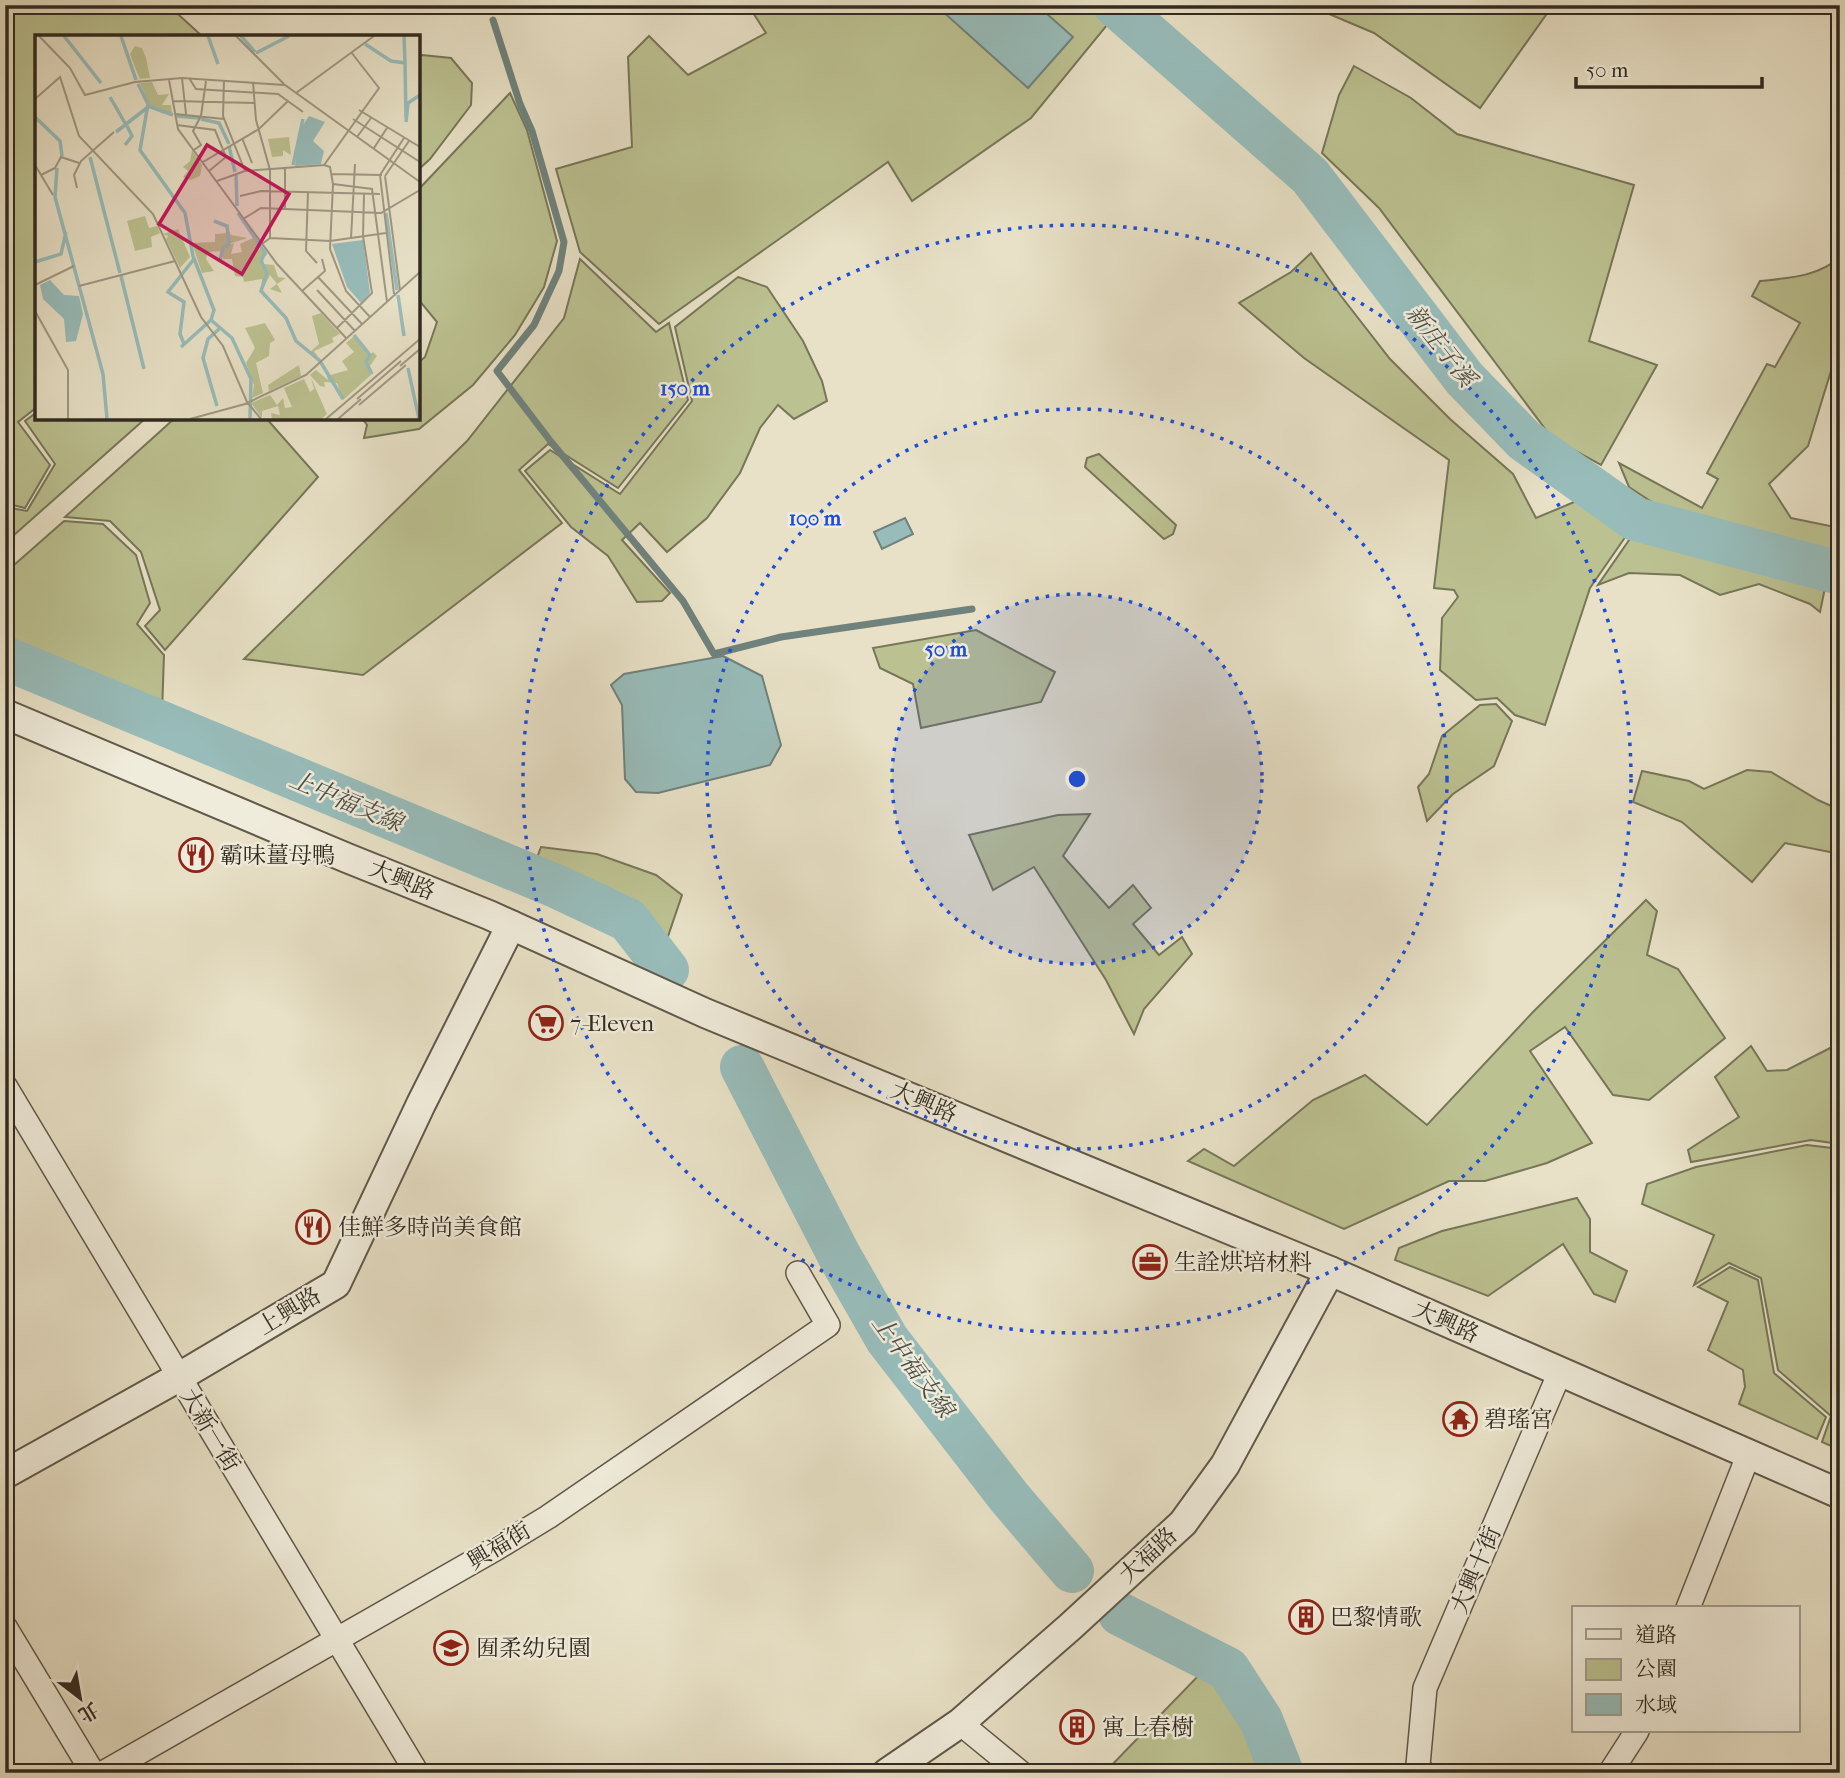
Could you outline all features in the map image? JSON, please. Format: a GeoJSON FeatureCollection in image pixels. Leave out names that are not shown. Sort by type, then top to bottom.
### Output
{"type":"FeatureCollection","features":[{"type":"Feature","properties":{"kind":"street","name":"大興路"},"geometry":{"type":"LineString","coordinates":[[5,714],[511,925],[705,1013],[1330,1271],[1840,1494]]}},
{"type":"Feature","properties":{"kind":"street","name":"上興路"},"geometry":{"type":"LineString","coordinates":[[5,1474],[336,1284],[421,1104],[511,925]]}},
{"type":"Feature","properties":{"kind":"street","name":"大新一街"},"geometry":{"type":"LineString","coordinates":[[5,1086],[417,1773]]}},
{"type":"Feature","properties":{"kind":"street","name":"大福路"},"geometry":{"type":"LineString","coordinates":[[887,1773],[960,1723],[1080,1619],[1183,1523],[1225,1465],[1330,1271]]}},
{"type":"Feature","properties":{"kind":"street","name":"興福街"},"geometry":{"type":"LineString","coordinates":[[103,1773],[548,1517],[828,1325],[798,1273]]}},
{"type":"Feature","properties":{"kind":"street","name":"大興十街"},"geometry":{"type":"LineString","coordinates":[[1423,1773],[1418,1765],[1426,1688],[1560,1372]]}},
{"type":"Feature","properties":{"kind":"street"},"geometry":{"type":"LineString","coordinates":[[1689,1606],[1748,1456]]}},
{"type":"Feature","properties":{"kind":"street"},"geometry":{"type":"LineString","coordinates":[[5,1627],[93,1773]]}},
{"type":"Feature","properties":{"kind":"street"},"geometry":{"type":"LineString","coordinates":[[960,1723],[1021,1773]]}},
{"type":"Feature","properties":{"kind":"street"},"geometry":{"type":"LineString","coordinates":[[1610,1773],[1636,1732]]}},
{"type":"Feature","properties":{"kind":"green space"},"geometry":{"type":"Polygon","coordinates":[[[5,5],[168,5],[201,35],[35,35],[35,409],[18,422],[50,465],[25,508],[5,503],[5,5]]]}},
{"type":"Feature","properties":{"kind":"green space"},"geometry":{"type":"Polygon","coordinates":[[[748,5],[1094,5],[1112,19],[1031,118],[912,201],[888,162],[659,324],[580,252],[556,169],[632,147],[628,57],[649,36],[688,75],[766,33],[748,5]]]}},
{"type":"Feature","properties":{"kind":"green space"},"geometry":{"type":"Polygon","coordinates":[[[1308,5],[1553,5],[1480,108],[1374,33],[1308,5]]]}},
{"type":"Feature","properties":{"kind":"green space"},"geometry":{"type":"Polygon","coordinates":[[[420,57],[451,58],[472,83],[471,105],[420,168],[420,57]]]}},
{"type":"Feature","properties":{"kind":"green space"},"geometry":{"type":"Polygon","coordinates":[[[1354,66],[1411,98],[1457,134],[1634,185],[1589,341],[1657,365],[1601,465],[1552,438],[1379,208],[1322,153],[1339,95],[1354,66]]]}},
{"type":"Feature","properties":{"kind":"green space"},"geometry":{"type":"Polygon","coordinates":[[[510,93],[527,130],[557,241],[544,287],[515,335],[473,385],[419,429],[364,438],[367,425],[363,420],[420,420],[420,361],[425,357],[437,322],[420,301],[420,188],[510,93]]]}},
{"type":"Feature","properties":{"kind":"green space"},"geometry":{"type":"Polygon","coordinates":[[[1311,253],[1390,359],[1450,419],[1513,474],[1536,518],[1579,500],[1626,536],[1590,588],[1545,725],[1515,715],[1497,698],[1476,700],[1440,670],[1442,618],[1458,597],[1454,590],[1434,588],[1449,460],[1304,358],[1239,303],[1291,272],[1311,253]]]}},
{"type":"Feature","properties":{"kind":"green space"},"geometry":{"type":"Polygon","coordinates":[[[1840,257],[1840,355],[1831,371],[1808,446],[1769,484],[1791,518],[1840,528],[1840,557],[1747,537],[1699,523],[1655,504],[1629,487],[1619,463],[1702,508],[1718,479],[1707,473],[1767,364],[1775,367],[1800,323],[1752,296],[1760,281],[1812,273],[1840,257]]]}},
{"type":"Feature","properties":{"kind":"green space"},"geometry":{"type":"Polygon","coordinates":[[[580,259],[656,332],[669,323],[688,400],[618,488],[548,444],[519,470],[562,523],[363,675],[244,659],[467,441],[564,318],[580,259]]]}},
{"type":"Feature","properties":{"kind":"green space"},"geometry":{"type":"Polygon","coordinates":[[[738,277],[767,287],[803,341],[822,381],[827,401],[794,419],[778,405],[760,428],[740,473],[707,518],[667,552],[640,523],[622,540],[670,593],[662,601],[637,602],[608,556],[571,527],[525,471],[550,450],[620,494],[692,401],[675,327],[738,277]]]}},
{"type":"Feature","properties":{"kind":"green space"},"geometry":{"type":"Polygon","coordinates":[[[35,414],[35,420],[144,420],[5,543],[5,507],[27,511],[55,464],[25,421],[35,414]]]}},
{"type":"Feature","properties":{"kind":"green space"},"geometry":{"type":"Polygon","coordinates":[[[173,420],[268,420],[318,477],[165,650],[145,626],[160,610],[141,552],[110,521],[65,517],[173,420]]]}},
{"type":"Feature","properties":{"kind":"green space"},"geometry":{"type":"Polygon","coordinates":[[[1099,454],[1176,525],[1173,534],[1164,539],[1085,467],[1087,458],[1099,454]]]}},
{"type":"Feature","properties":{"kind":"green space"},"geometry":{"type":"Polygon","coordinates":[[[64,521],[103,524],[136,555],[150,603],[137,624],[164,655],[162,713],[5,648],[5,573],[64,521]]]}},
{"type":"Feature","properties":{"kind":"green space"},"geometry":{"type":"Polygon","coordinates":[[[1634,533],[1765,570],[1826,583],[1820,612],[1810,604],[1759,584],[1720,595],[1680,575],[1629,573],[1598,585],[1634,533]]]}},
{"type":"Feature","properties":{"kind":"green space"},"geometry":{"type":"Polygon","coordinates":[[[976,630],[1055,672],[1041,702],[921,728],[913,684],[880,668],[873,648],[976,630]]]}},
{"type":"Feature","properties":{"kind":"green space"},"geometry":{"type":"Polygon","coordinates":[[[1496,704],[1512,721],[1494,766],[1453,794],[1427,821],[1418,787],[1429,774],[1442,736],[1480,705],[1496,704]]]}},
{"type":"Feature","properties":{"kind":"green space"},"geometry":{"type":"Polygon","coordinates":[[[1747,770],[1771,772],[1840,810],[1840,854],[1785,843],[1752,882],[1682,822],[1633,802],[1642,771],[1689,781],[1704,789],[1747,770]]]}},
{"type":"Feature","properties":{"kind":"green space"},"geometry":{"type":"Polygon","coordinates":[[[1090,814],[1063,856],[1109,908],[1133,885],[1151,908],[1133,924],[1159,955],[1182,937],[1192,954],[1144,1009],[1134,1034],[1106,980],[1034,867],[993,890],[969,835],[1058,815],[1090,814]]]}},
{"type":"Feature","properties":{"kind":"green space"},"geometry":{"type":"Polygon","coordinates":[[[541,847],[597,854],[656,875],[682,895],[664,948],[527,884],[541,847]]]}},
{"type":"Feature","properties":{"kind":"green space"},"geometry":{"type":"Polygon","coordinates":[[[1646,900],[1657,911],[1647,955],[1678,969],[1725,1038],[1649,1100],[1613,1095],[1565,1027],[1530,1051],[1592,1143],[1547,1163],[1485,1181],[1449,1181],[1344,1229],[1188,1161],[1204,1149],[1234,1166],[1313,1100],[1365,1075],[1427,1125],[1533,1012],[1646,900]]]}},
{"type":"Feature","properties":{"kind":"green space"},"geometry":{"type":"Polygon","coordinates":[[[1840,1043],[1840,1144],[1811,1140],[1691,1162],[1688,1150],[1739,1117],[1715,1077],[1751,1046],[1767,1071],[1787,1070],[1840,1043]]]}},
{"type":"Feature","properties":{"kind":"green space"},"geometry":{"type":"Polygon","coordinates":[[[1807,1145],[1840,1149],[1840,1450],[1822,1442],[1831,1416],[1778,1370],[1761,1278],[1729,1263],[1694,1285],[1714,1235],[1642,1204],[1647,1184],[1696,1167],[1807,1145]]]}},
{"type":"Feature","properties":{"kind":"green space"},"geometry":{"type":"Polygon","coordinates":[[[1577,1198],[1590,1219],[1590,1252],[1627,1271],[1615,1302],[1594,1294],[1563,1244],[1488,1296],[1395,1260],[1399,1248],[1442,1231],[1577,1198]]]}},
{"type":"Feature","properties":{"kind":"green space"},"geometry":{"type":"Polygon","coordinates":[[[1730,1267],[1758,1280],[1774,1373],[1826,1417],[1817,1439],[1739,1404],[1745,1387],[1743,1370],[1708,1350],[1728,1302],[1698,1287],[1730,1267]]]}},
{"type":"Feature","properties":{"kind":"green space"},"geometry":{"type":"Polygon","coordinates":[[[1201,1673],[1226,1690],[1245,1719],[1258,1773],[1104,1773],[1201,1673]]]}},
{"type":"Feature","properties":{"kind":"water"},"geometry":{"type":"Polygon","coordinates":[[[945,5],[1037,5],[1073,37],[1028,88],[941,10],[945,5]]]}},
{"type":"Feature","properties":{"kind":"water"},"geometry":{"type":"Polygon","coordinates":[[[905,518],[913,534],[882,549],[874,532],[905,518]]]}},
{"type":"Feature","properties":{"kind":"water"},"geometry":{"type":"Polygon","coordinates":[[[723,656],[762,676],[781,745],[770,765],[658,793],[636,792],[625,779],[622,705],[611,685],[624,674],[723,656]]]}},
{"type":"Feature","properties":{"kind":"waterway","name":"新庄子溪"},"geometry":{"type":"LineString","coordinates":[[1115,5],[1310,176],[1464,378],[1524,440],[1635,519],[1840,573]]}},
{"type":"Feature","properties":{"kind":"waterway"},"geometry":{"type":"LineString","coordinates":[[493,20],[520,104],[532,131],[564,242],[559,271],[534,325],[497,371],[552,443],[683,601],[714,654],[781,637],[972,609]]}},
{"type":"Feature","properties":{"kind":"waterway","name":"上中福支線"},"geometry":{"type":"LineString","coordinates":[[5,658],[558,887],[628,920],[667,970]]}},
{"type":"Feature","properties":{"kind":"waterway","name":"上中福支線"},"geometry":{"type":"LineString","coordinates":[[742,1067],[840,1257],[887,1339],[1009,1497],[1072,1571]]}},
{"type":"Feature","properties":{"kind":"waterway"},"geometry":{"type":"LineString","coordinates":[[1120,1614],[1228,1669],[1261,1720],[1282,1773]]}},
{"type":"Feature","properties":{"kind":"place","name":"霸味薑母鴨"},"geometry":{"type":"Point","coordinates":[196,855]}},
{"type":"Feature","properties":{"kind":"place","name":"7-Eleven"},"geometry":{"type":"Point","coordinates":[546,1023]}},
{"type":"Feature","properties":{"kind":"place","name":"佳鮮多時尚美食館"},"geometry":{"type":"Point","coordinates":[313,1227]}},
{"type":"Feature","properties":{"kind":"place","name":"生詮烘培材料"},"geometry":{"type":"Point","coordinates":[1150,1262]}},
{"type":"Feature","properties":{"kind":"place","name":"碧瑤宮"},"geometry":{"type":"Point","coordinates":[1460,1419]}},
{"type":"Feature","properties":{"kind":"place","name":"巴黎情歌"},"geometry":{"type":"Point","coordinates":[1306,1617]}},
{"type":"Feature","properties":{"kind":"place","name":"囿柔幼兒園"},"geometry":{"type":"Point","coordinates":[451,1648]}},
{"type":"Feature","properties":{"kind":"place","name":"寓上春樹"},"geometry":{"type":"Point","coordinates":[1077,1727]}}]}
